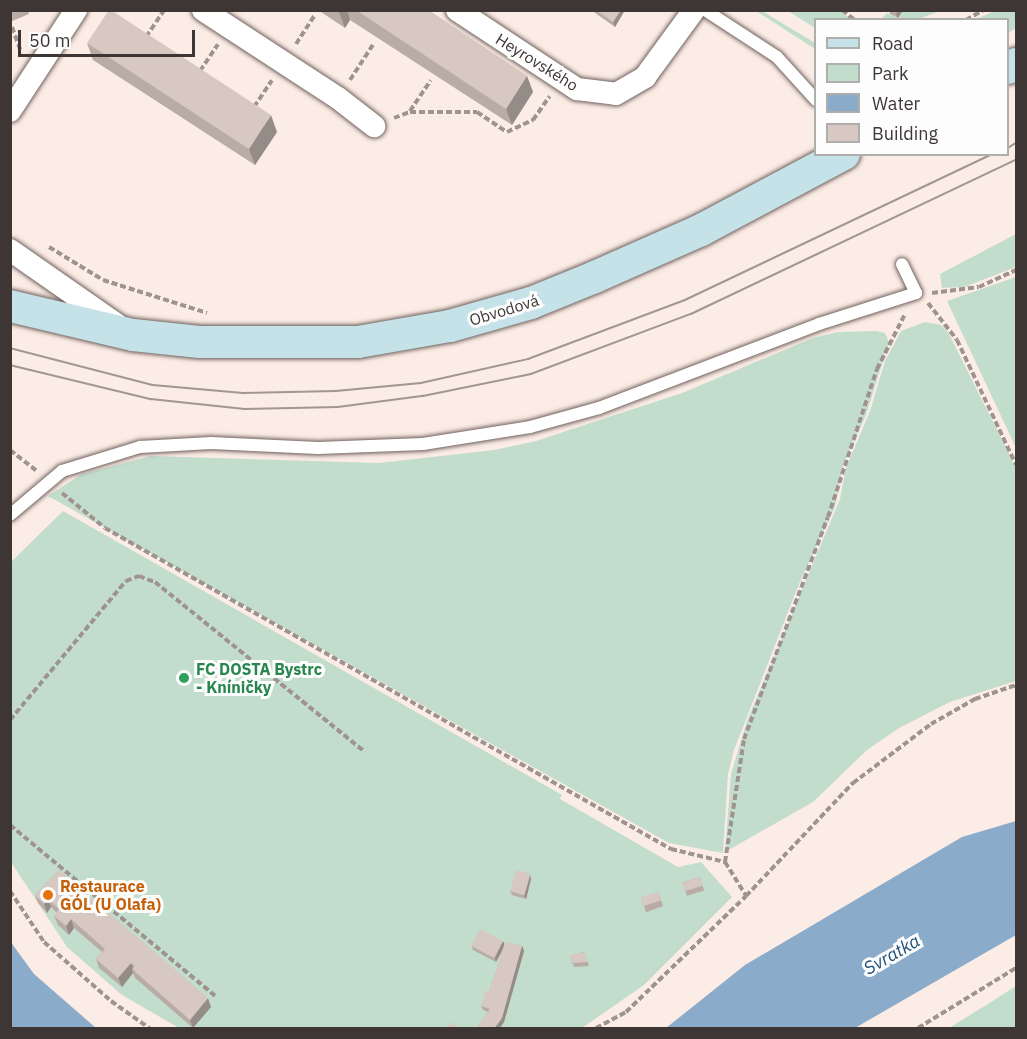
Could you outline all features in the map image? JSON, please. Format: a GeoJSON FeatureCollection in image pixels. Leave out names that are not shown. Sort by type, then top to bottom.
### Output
{"type":"FeatureCollection","features":[{"type":"Feature","properties":{"kind":"main road","name":"Obvodová"},"geometry":{"type":"LineString","coordinates":[[10,306],[133,335],[200,342],[358,342],[450,326],[531,303],[595,277],[701,230],[840,156]]}},
{"type":"Feature","properties":{"kind":"street"},"geometry":{"type":"LineString","coordinates":[[10,111],[76,10]]}},
{"type":"Feature","properties":{"kind":"street"},"geometry":{"type":"LineString","coordinates":[[203,10],[338,98],[374,126]]}},
{"type":"Feature","properties":{"kind":"street","name":"Heyrovského"},"geometry":{"type":"LineString","coordinates":[[457,10],[577,89],[616,94],[645,77],[694,10]]}},
{"type":"Feature","properties":{"kind":"street","name":"Obvodová"},"geometry":{"type":"LineString","coordinates":[[10,250],[133,335]]}},
{"type":"Feature","properties":{"kind":"lane"},"geometry":{"type":"LineString","coordinates":[[705,10],[777,57],[814,98]]}},
{"type":"Feature","properties":{"kind":"lane"},"geometry":{"type":"LineString","coordinates":[[10,515],[49,481],[96,458],[140,447],[211,443],[318,448],[423,444],[530,427],[599,408],[819,324],[916,292],[902,264]]}},
{"type":"Feature","properties":{"kind":"path"},"geometry":{"type":"LineString","coordinates":[[146,37],[164,10]]}},
{"type":"Feature","properties":{"kind":"path"},"geometry":{"type":"LineString","coordinates":[[969,18],[983,10]]}},
{"type":"Feature","properties":{"kind":"path"},"geometry":{"type":"LineString","coordinates":[[294,47],[315,15]]}},
{"type":"Feature","properties":{"kind":"path"},"geometry":{"type":"LineString","coordinates":[[200,71],[220,40]]}},
{"type":"Feature","properties":{"kind":"path"},"geometry":{"type":"LineString","coordinates":[[338,98],[374,43]]}},
{"type":"Feature","properties":{"kind":"path"},"geometry":{"type":"LineString","coordinates":[[254,107],[275,76]]}},
{"type":"Feature","properties":{"kind":"path"},"geometry":{"type":"LineString","coordinates":[[374,126],[410,112],[477,112],[507,132],[533,120],[562,79]]}},
{"type":"Feature","properties":{"kind":"path"},"geometry":{"type":"LineString","coordinates":[[410,112],[431,80]]}},
{"type":"Feature","properties":{"kind":"path"},"geometry":{"type":"LineString","coordinates":[[38,240],[103,280],[212,315]]}},
{"type":"Feature","properties":{"kind":"path"},"geometry":{"type":"LineString","coordinates":[[916,292],[949,294],[979,287],[1017,270]]}},
{"type":"Feature","properties":{"kind":"path"},"geometry":{"type":"LineString","coordinates":[[916,292],[945,322],[957,340],[997,431],[1017,465]]}},
{"type":"Feature","properties":{"kind":"path"},"geometry":{"type":"LineString","coordinates":[[746,896],[724,862],[744,739],[828,517],[877,369],[916,292]]}},
{"type":"Feature","properties":{"kind":"path"},"geometry":{"type":"LineString","coordinates":[[10,450],[105,528],[670,849],[724,862]]}},
{"type":"Feature","properties":{"kind":"path"},"geometry":{"type":"LineString","coordinates":[[10,720],[126,581],[140,576],[155,582],[364,752]]}},
{"type":"Feature","properties":{"kind":"path"},"geometry":{"type":"LineString","coordinates":[[596,1029],[626,1012],[746,896],[871,770],[931,723],[975,699],[1017,686]]}},
{"type":"Feature","properties":{"kind":"path"},"geometry":{"type":"LineString","coordinates":[[10,825],[215,996]]}},
{"type":"Feature","properties":{"kind":"path"},"geometry":{"type":"LineString","coordinates":[[10,891],[44,942],[149,1029]]}},
{"type":"Feature","properties":{"kind":"path"},"geometry":{"type":"LineString","coordinates":[[918,1029],[1017,968]]}},
{"type":"Feature","properties":{"kind":"green space"},"geometry":{"type":"Polygon","coordinates":[[[756,11],[762,11],[814,42],[814,48],[756,11]]]}},
{"type":"Feature","properties":{"kind":"green space"},"geometry":{"type":"Polygon","coordinates":[[[788,11],[839,11],[850,18],[814,18],[814,27],[788,11]]]}},
{"type":"Feature","properties":{"kind":"green space"},"geometry":{"type":"Polygon","coordinates":[[[902,11],[940,11],[922,18],[898,18],[902,11]]]}},
{"type":"Feature","properties":{"kind":"green space"},"geometry":{"type":"Polygon","coordinates":[[[994,11],[1016,11],[1016,28],[1009,32],[1009,18],[979,18],[994,11]]]}},
{"type":"Feature","properties":{"kind":"green space"},"geometry":{"type":"Polygon","coordinates":[[[887,13],[898,18],[882,18],[887,13]]]}},
{"type":"Feature","properties":{"kind":"green space"},"geometry":{"type":"Polygon","coordinates":[[[1016,234],[1016,267],[964,287],[942,288],[940,274],[1016,234]]]}},
{"type":"Feature","properties":{"kind":"green space"},"geometry":{"type":"Polygon","coordinates":[[[1016,277],[1016,448],[947,301],[1016,277]]]}},
{"type":"Feature","properties":{"kind":"green space"},"geometry":{"type":"Polygon","coordinates":[[[925,322],[941,325],[948,332],[1016,468],[1016,681],[950,702],[899,728],[867,750],[813,802],[725,852],[731,774],[747,721],[840,499],[846,468],[870,411],[885,361],[901,331],[925,322]]]}},
{"type":"Feature","properties":{"kind":"green space"},"geometry":{"type":"Polygon","coordinates":[[[876,331],[885,333],[889,342],[866,415],[843,466],[835,507],[799,584],[734,750],[728,774],[723,853],[669,843],[48,496],[82,474],[151,456],[379,463],[494,450],[536,441],[682,393],[813,338],[838,332],[876,331]]]}},
{"type":"Feature","properties":{"kind":"green space","name":"FC DOSTA Bystrc - Kníničky"},"geometry":{"type":"Polygon","coordinates":[[[63,511],[562,795],[560,799],[678,867],[701,862],[732,897],[644,985],[582,1028],[179,1028],[122,995],[67,947],[11,862],[11,562],[63,511]]]}},
{"type":"Feature","properties":{"kind":"green space"},"geometry":{"type":"Polygon","coordinates":[[[1016,986],[1016,1028],[949,1028],[991,1002],[1016,986]]]}},
{"type":"Feature","properties":{"kind":"water","name":"Svratka"},"geometry":{"type":"Polygon","coordinates":[[[1016,821],[1016,935],[855,1028],[666,1028],[745,965],[962,837],[1016,821]]]}},
{"type":"Feature","properties":{"kind":"water"},"geometry":{"type":"Polygon","coordinates":[[[10,941],[34,974],[96,1028],[11,1028],[10,941]]]}},
{"type":"Feature","properties":{"kind":"building"},"geometry":{"type":"Polygon","coordinates":[[[109,10],[271,115],[249,149],[87,43],[109,10]]]}},
{"type":"Feature","properties":{"kind":"building"},"geometry":{"type":"Polygon","coordinates":[[[356,10],[428,10],[527,76],[506,109],[356,10]]]}},
{"type":"Feature","properties":{"kind":"building"},"geometry":{"type":"Polygon","coordinates":[[[596,10],[621,10],[613,22],[596,10]]]}},
{"type":"Feature","properties":{"kind":"building"},"geometry":{"type":"Polygon","coordinates":[[[59,870],[208,998],[190,1020],[132,969],[135,966],[131,963],[118,978],[96,959],[105,949],[71,919],[66,926],[54,916],[59,909],[48,899],[44,904],[35,895],[59,870]]]}},
{"type":"Feature","properties":{"kind":"building"},"geometry":{"type":"Polygon","coordinates":[[[516,870],[530,874],[524,895],[510,891],[516,870]]]}},
{"type":"Feature","properties":{"kind":"building"},"geometry":{"type":"Polygon","coordinates":[[[700,877],[703,886],[686,891],[683,883],[700,877]]]}},
{"type":"Feature","properties":{"kind":"building"},"geometry":{"type":"Polygon","coordinates":[[[658,892],[661,901],[644,906],[641,898],[658,892]]]}},
{"type":"Feature","properties":{"kind":"building"},"geometry":{"type":"Polygon","coordinates":[[[480,929],[503,941],[494,958],[471,946],[480,929]]]}},
{"type":"Feature","properties":{"kind":"building"},"geometry":{"type":"Polygon","coordinates":[[[505,942],[522,946],[502,1018],[494,1029],[476,1029],[490,1009],[481,1006],[485,991],[489,992],[505,942]]]}},
{"type":"Feature","properties":{"kind":"building"},"geometry":{"type":"Polygon","coordinates":[[[584,952],[588,962],[573,963],[570,956],[584,952]]]}},
{"type":"Feature","properties":{"kind":"building"},"geometry":{"type":"Polygon","coordinates":[[[451,1022],[460,1029],[446,1029],[451,1022]]]}},
{"type":"Feature","properties":{"kind":"tram line"},"geometry":{"type":"LineString","coordinates":[[1009,147],[1016,143]]}},
{"type":"Feature","properties":{"kind":"tram line"},"geometry":{"type":"LineString","coordinates":[[10,348],[153,385],[243,393],[336,391],[421,383],[528,359],[685,300],[989,156]]}},
{"type":"Feature","properties":{"kind":"tram line"},"geometry":{"type":"LineString","coordinates":[[10,365],[151,399],[244,409],[338,407],[423,396],[531,374],[691,314],[1016,160]]}},
{"type":"Feature","properties":{"kind":"place","name":"FC DOSTA Bystrc - Kníničky"},"geometry":{"type":"Point","coordinates":[184,678]}},
{"type":"Feature","properties":{"kind":"place","name":"Restaurace GÓL (U Olafa)"},"geometry":{"type":"Point","coordinates":[48,895]}}]}
